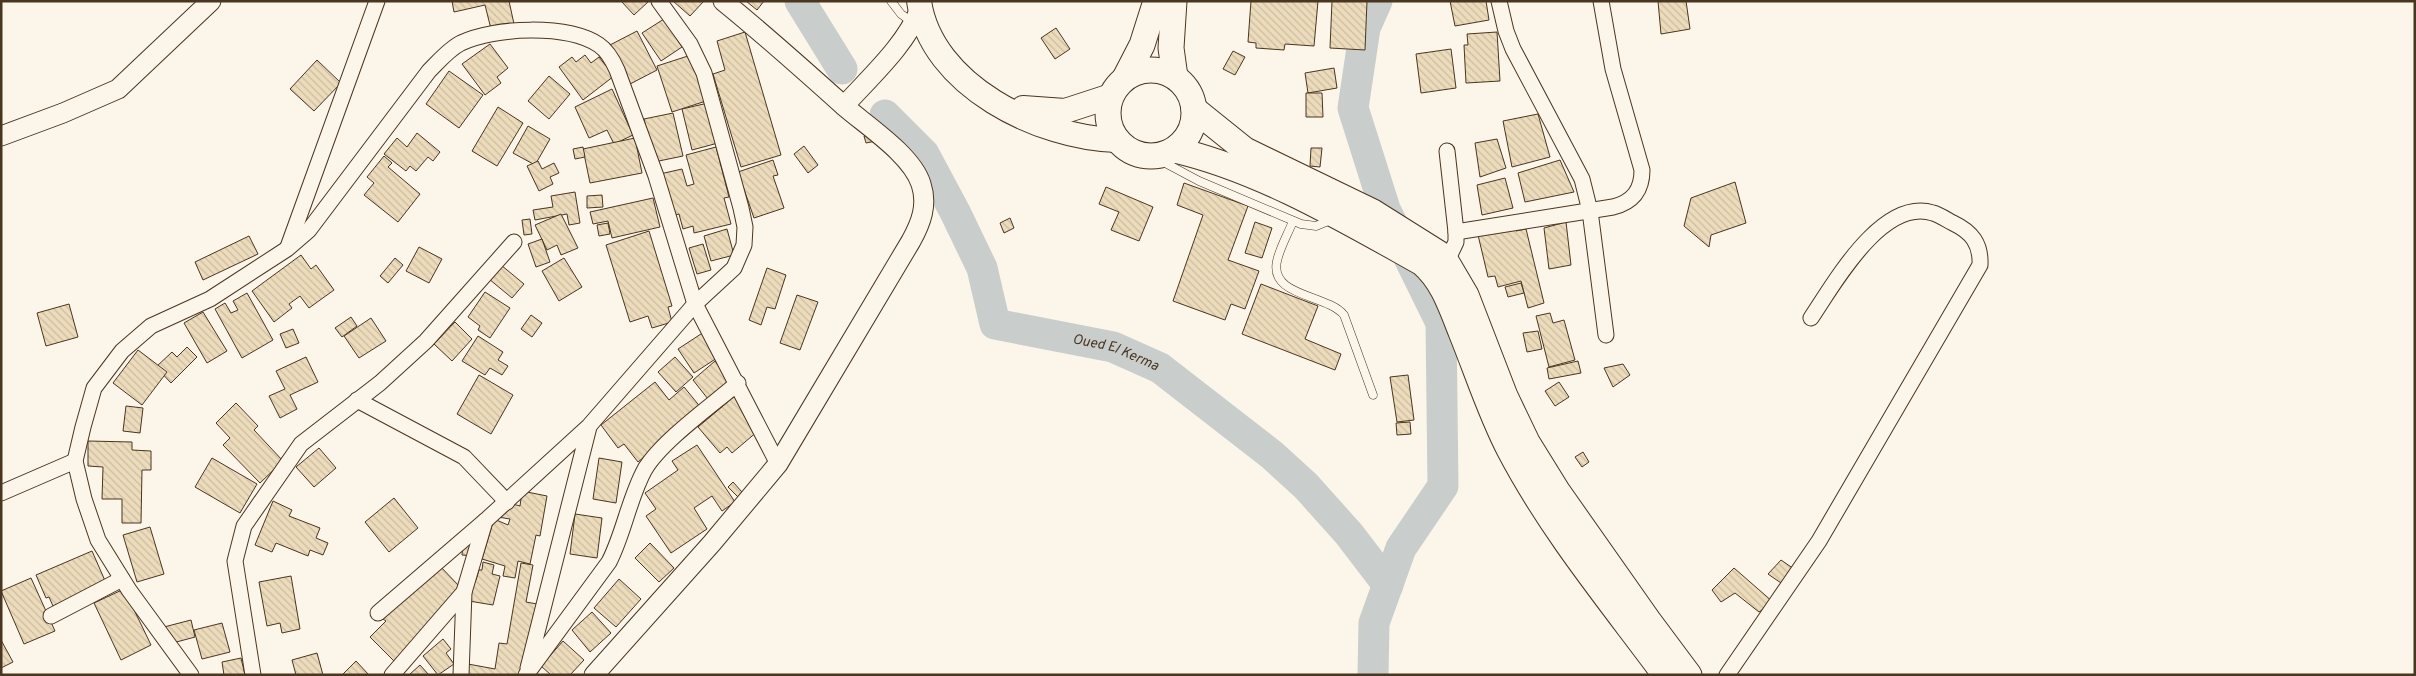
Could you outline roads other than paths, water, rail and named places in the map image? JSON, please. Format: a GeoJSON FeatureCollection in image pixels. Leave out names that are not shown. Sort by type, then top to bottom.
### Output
{"type":"FeatureCollection","features":[{"type":"Feature","properties":{"kind":"highway"},"geometry":{"type":"LineString","coordinates":[[1156,1],[1142,45],[1118,87],[1108,119],[1116,140],[1133,153],[1164,154],[1234,168],[1336,217],[1369,221]]}},
{"type":"Feature","properties":{"kind":"highway"},"geometry":{"type":"LineString","coordinates":[[1174,1],[1171,48],[1175,77]]}},
{"type":"Feature","properties":{"kind":"highway"},"geometry":{"type":"LineString","coordinates":[[1118,87],[1146,70],[1158,70],[1175,77],[1186,88],[1194,109],[1245,150],[1434,257],[1466,295],[1505,396],[1528,442],[1580,524],[1689,675]]}},
{"type":"Feature","properties":{"kind":"highway"},"geometry":{"type":"LineString","coordinates":[[1164,154],[1190,132],[1194,109]]}},
{"type":"Feature","properties":{"kind":"highway"},"geometry":{"type":"LineString","coordinates":[[1434,257],[1430,270],[1444,292],[1494,418],[1517,465],[1563,536],[1665,675]]}},
{"type":"Feature","properties":{"kind":"main road"},"geometry":{"type":"LineString","coordinates":[[918,11],[933,40],[963,80],[994,104],[1070,134],[1116,140]]}},
{"type":"Feature","properties":{"kind":"main road"},"geometry":{"type":"LineString","coordinates":[[994,104],[1050,112],[1064,111],[1118,87]]}},
{"type":"Feature","properties":{"kind":"street"},"geometry":{"type":"LineString","coordinates":[[1,136],[63,113],[118,88],[211,1]]}},
{"type":"Feature","properties":{"kind":"street"},"geometry":{"type":"LineString","coordinates":[[287,249],[377,1]]}},
{"type":"Feature","properties":{"kind":"street"},"geometry":{"type":"LineString","coordinates":[[378,613],[507,502],[589,426],[696,304],[734,268],[744,245],[745,227],[704,73],[690,44],[659,1]]}},
{"type":"Feature","properties":{"kind":"street"},"geometry":{"type":"LineString","coordinates":[[594,675],[712,543],[778,464],[922,220],[924,208],[921,183],[908,161],[723,1]]}},
{"type":"Feature","properties":{"kind":"street"},"geometry":{"type":"LineString","coordinates":[[1499,1],[1506,31],[1513,49],[1582,179],[1590,211],[1606,334]]}},
{"type":"Feature","properties":{"kind":"street"},"geometry":{"type":"LineString","coordinates":[[1456,232],[1590,211],[1623,204],[1632,198],[1642,181],[1642,170],[1613,69],[1601,1]]}},
{"type":"Feature","properties":{"kind":"street"},"geometry":{"type":"LineString","coordinates":[[844,106],[918,11]]}},
{"type":"Feature","properties":{"kind":"street"},"geometry":{"type":"LineString","coordinates":[[190,675],[122,579],[98,540],[84,499],[75,461],[94,388],[122,351],[150,326],[210,299],[287,249],[309,230],[423,78],[444,55],[461,44],[477,38],[515,31],[544,31],[575,35],[600,46],[609,55],[618,70],[656,176],[696,304],[778,464]]}},
{"type":"Feature","properties":{"kind":"street"},"geometry":{"type":"LineString","coordinates":[[1434,257],[1456,242],[1446,151]]}},
{"type":"Feature","properties":{"kind":"street"},"geometry":{"type":"LineString","coordinates":[[1727,675],[1819,541],[1980,265],[1977,244],[1965,228],[1932,212],[1900,216],[1887,223],[1860,247],[1812,318]]}},
{"type":"Feature","properties":{"kind":"street"},"geometry":{"type":"LineString","coordinates":[[253,675],[235,561],[244,526],[301,444],[380,383],[426,341],[514,242]]}},
{"type":"Feature","properties":{"kind":"street"},"geometry":{"type":"LineString","coordinates":[[526,675],[609,562],[618,543],[638,484],[646,468],[660,450],[738,383]]}},
{"type":"Feature","properties":{"kind":"street"},"geometry":{"type":"LineString","coordinates":[[357,400],[464,457],[507,502]]}},
{"type":"Feature","properties":{"kind":"street"},"geometry":{"type":"LineString","coordinates":[[526,675],[589,426]]}},
{"type":"Feature","properties":{"kind":"street"},"geometry":{"type":"LineString","coordinates":[[1,493],[75,461]]}},
{"type":"Feature","properties":{"kind":"street"},"geometry":{"type":"LineString","coordinates":[[461,675],[464,592],[485,520]]}},
{"type":"Feature","properties":{"kind":"street"},"geometry":{"type":"LineString","coordinates":[[51,616],[122,579]]}},
{"type":"Feature","properties":{"kind":"street"},"geometry":{"type":"LineString","coordinates":[[392,675],[464,592]]}},
{"type":"Feature","properties":{"kind":"lane"},"geometry":{"type":"LineString","coordinates":[[891,1],[901,14],[918,11]]}},
{"type":"Feature","properties":{"kind":"lane"},"geometry":{"type":"LineString","coordinates":[[1164,154],[1199,181],[1293,221],[1316,226],[1336,217]]}},
{"type":"Feature","properties":{"kind":"lane"},"geometry":{"type":"LineString","coordinates":[[1293,221],[1278,258],[1276,270],[1278,276],[1291,290],[1335,306],[1344,315],[1373,395]]}},
{"type":"Feature","properties":{"kind":"waterway","name":"Oued El Kerma"},"geometry":{"type":"LineString","coordinates":[[800,1],[842,69]]}},
{"type":"Feature","properties":{"kind":"waterway"},"geometry":{"type":"LineString","coordinates":[[1373,675],[1374,623],[1401,548],[1443,486],[1441,323],[1385,209],[1353,108],[1365,28],[1377,1]]}},
{"type":"Feature","properties":{"kind":"waterway","name":"Oued El Kerma"},"geometry":{"type":"LineString","coordinates":[[885,115],[924,154],[955,212],[982,268],[995,324],[1113,347],[1160,368],[1272,455],[1306,486],[1349,534],[1388,585]]}}]}
